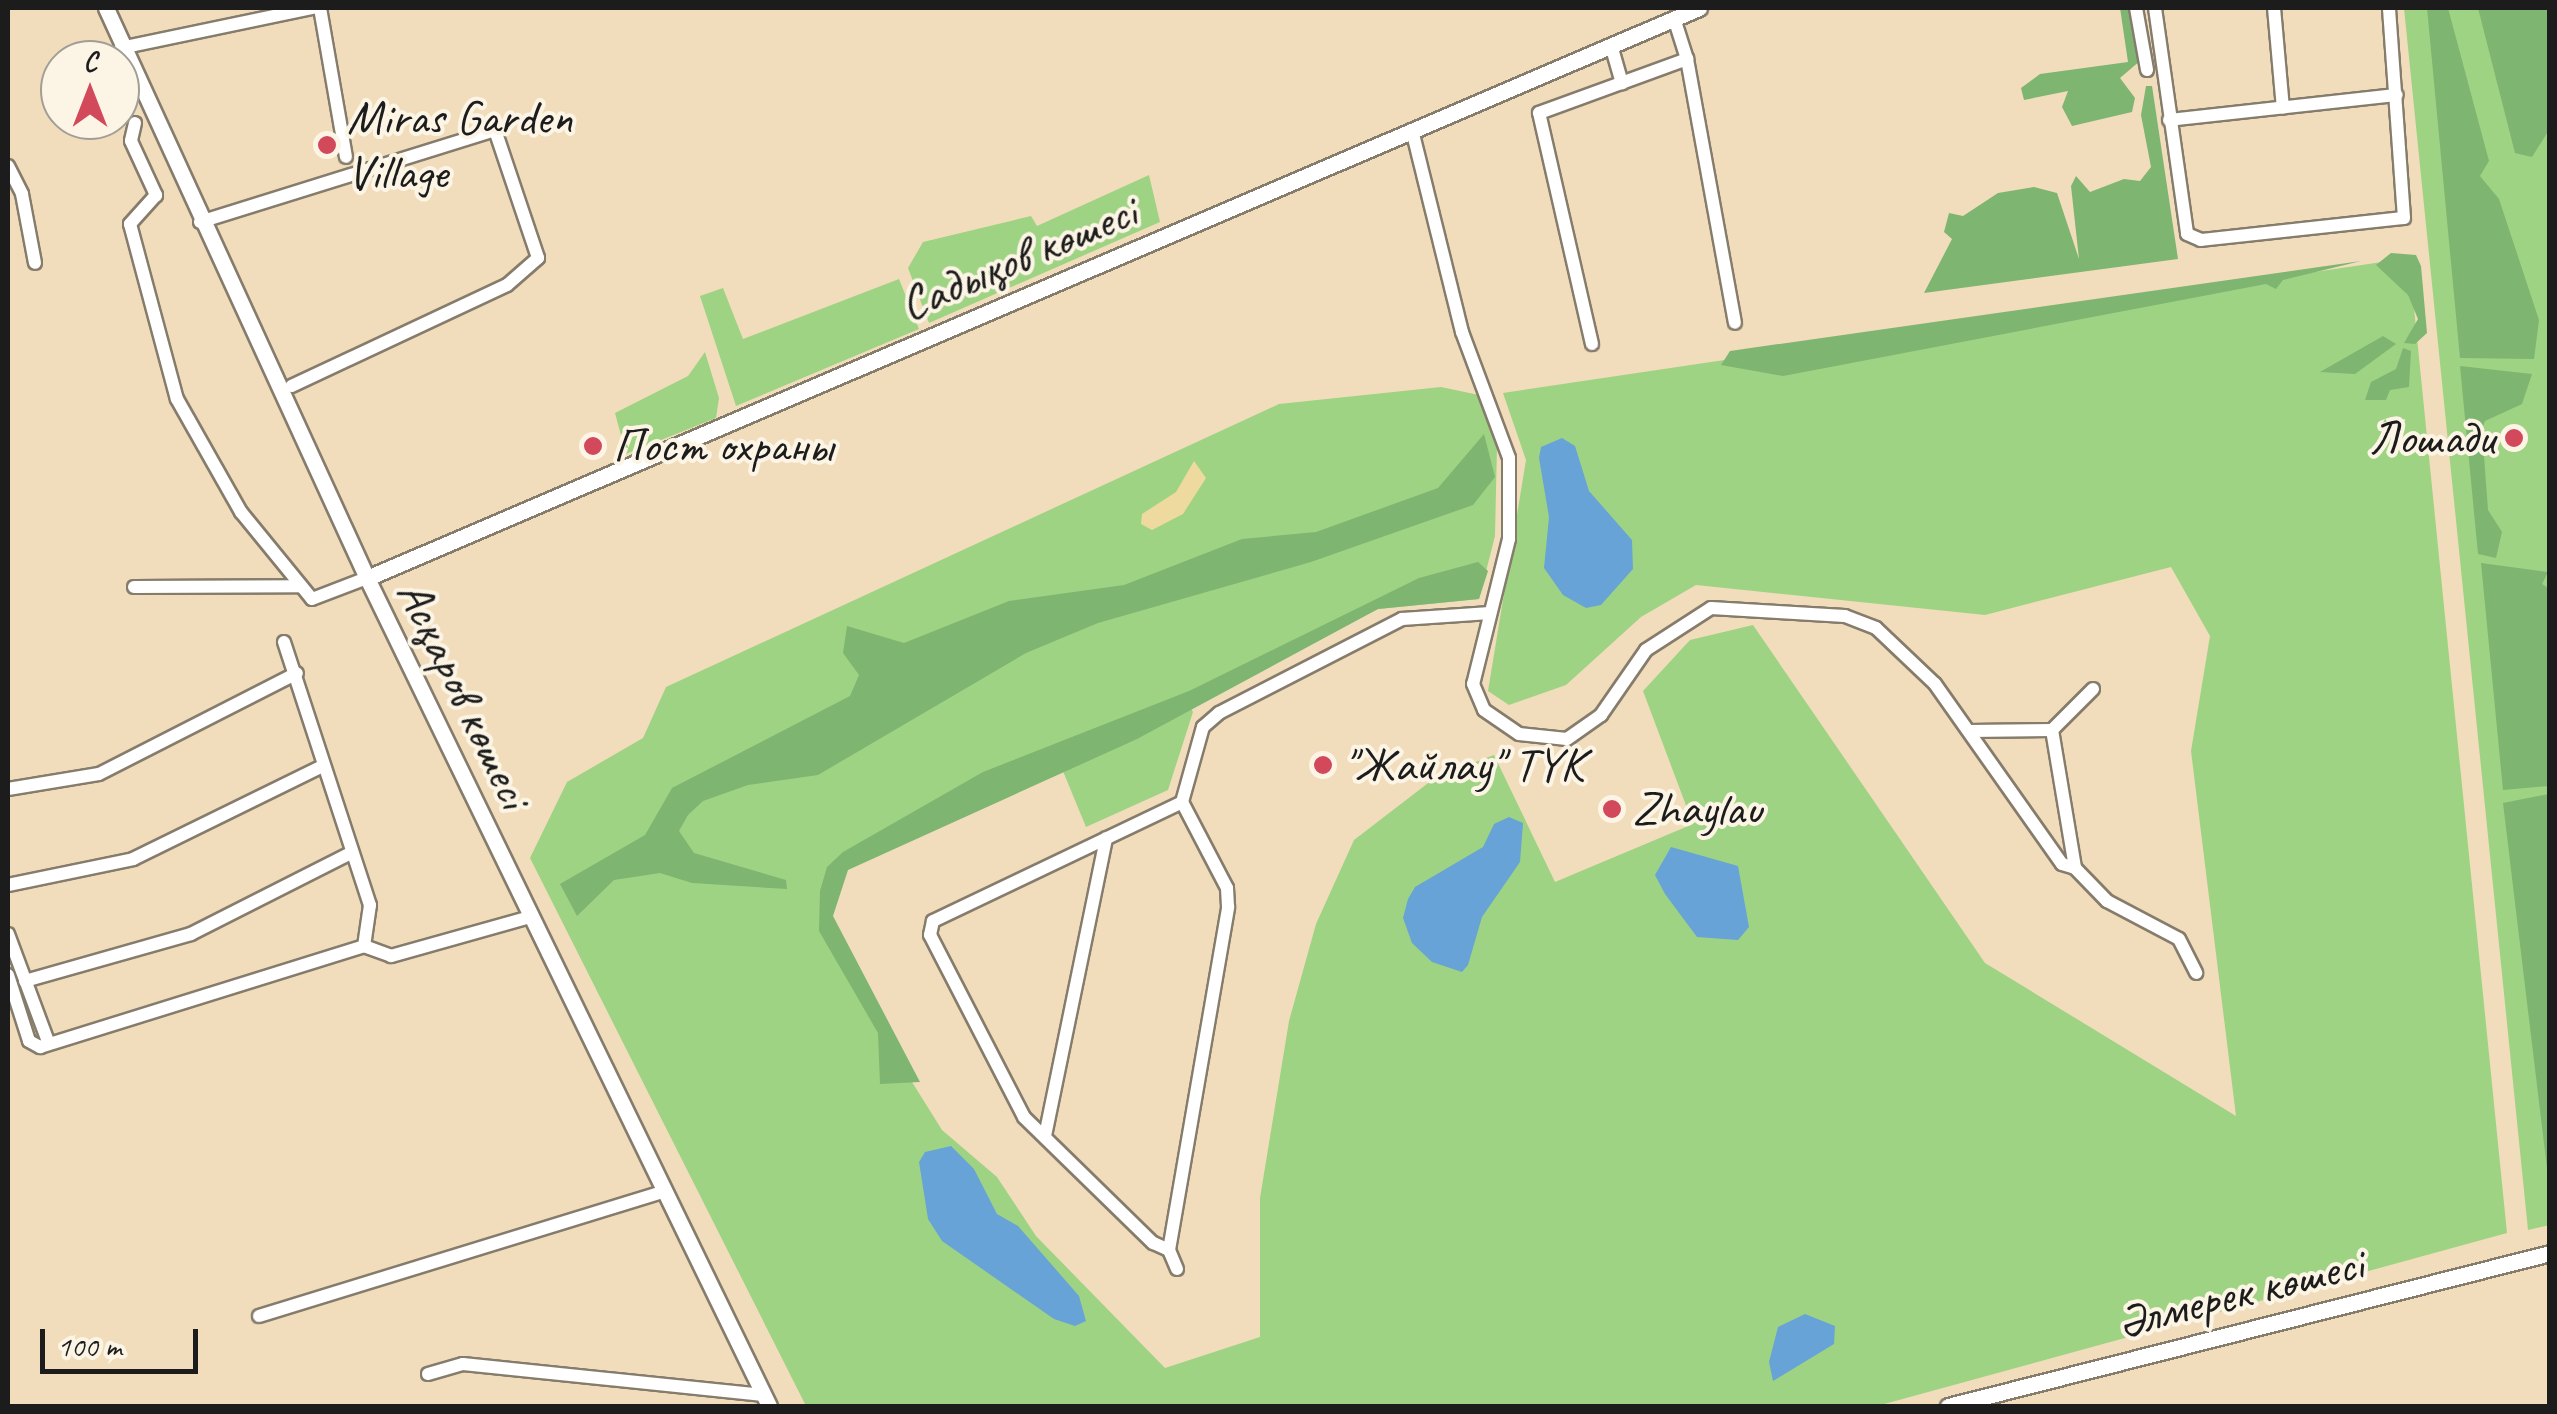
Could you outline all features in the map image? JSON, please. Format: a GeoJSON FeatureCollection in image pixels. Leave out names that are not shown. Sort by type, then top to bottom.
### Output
{"type":"FeatureCollection","features":[{"type":"Feature","properties":{"kind":"street","name":"Асқаров көшесі"},"geometry":{"type":"LineString","coordinates":[[106,8],[117,40]]}},
{"type":"Feature","properties":{"kind":"street"},"geometry":{"type":"LineString","coordinates":[[140,44],[317,8],[346,157]]}},
{"type":"Feature","properties":{"kind":"street","name":"Садықов көшесі"},"geometry":{"type":"LineString","coordinates":[[366,578],[1699,8]]}},
{"type":"Feature","properties":{"kind":"street"},"geometry":{"type":"LineString","coordinates":[[2136,8],[2147,70]]}},
{"type":"Feature","properties":{"kind":"street"},"geometry":{"type":"LineString","coordinates":[[2155,8],[2169,120],[2192,238],[2399,220],[2407,204],[2389,8]]}},
{"type":"Feature","properties":{"kind":"street"},"geometry":{"type":"LineString","coordinates":[[2274,8],[2283,108]]}},
{"type":"Feature","properties":{"kind":"street"},"geometry":{"type":"LineString","coordinates":[[1674,18],[1688,59],[1735,323]]}},
{"type":"Feature","properties":{"kind":"street"},"geometry":{"type":"LineString","coordinates":[[1611,45],[1622,83]]}},
{"type":"Feature","properties":{"kind":"street"},"geometry":{"type":"LineString","coordinates":[[1592,344],[1539,113],[1688,59]]}},
{"type":"Feature","properties":{"kind":"street","name":"Асқаров көшесі"},"geometry":{"type":"LineString","coordinates":[[140,92],[366,578],[766,1400]]}},
{"type":"Feature","properties":{"kind":"street"},"geometry":{"type":"LineString","coordinates":[[2169,120],[2397,94]]}},
{"type":"Feature","properties":{"kind":"street"},"geometry":{"type":"LineString","coordinates":[[200,222],[495,130],[538,258],[507,286],[291,386]]}},
{"type":"Feature","properties":{"kind":"street"},"geometry":{"type":"LineString","coordinates":[[1412,130],[1462,332],[1510,458],[1509,540],[1490,613],[1476,697],[1519,734],[1567,740],[1588,728],[1646,650],[1697,613],[1728,606],[1845,616],[1876,628],[1909,653],[2052,852],[2076,868],[2107,901],[2178,939],[2196,973]]}},
{"type":"Feature","properties":{"kind":"street"},"geometry":{"type":"LineString","coordinates":[[131,140],[156,195],[130,224],[177,399],[241,512],[312,599],[366,578]]}},
{"type":"Feature","properties":{"kind":"street"},"geometry":{"type":"LineString","coordinates":[[8,166],[22,194],[35,263]]}},
{"type":"Feature","properties":{"kind":"street"},"geometry":{"type":"LineString","coordinates":[[134,586],[301,586]]}},
{"type":"Feature","properties":{"kind":"street"},"geometry":{"type":"LineString","coordinates":[[1177,1269],[1169,1250],[1228,907],[1227,888],[1182,802],[1203,727],[1218,713],[1402,619],[1490,613]]}},
{"type":"Feature","properties":{"kind":"street"},"geometry":{"type":"LineString","coordinates":[[284,642],[370,905],[364,946]]}},
{"type":"Feature","properties":{"kind":"street"},"geometry":{"type":"LineString","coordinates":[[8,789],[99,774],[297,674]]}},
{"type":"Feature","properties":{"kind":"street"},"geometry":{"type":"LineString","coordinates":[[1968,731],[2052,730],[2092,690]]}},
{"type":"Feature","properties":{"kind":"street"},"geometry":{"type":"LineString","coordinates":[[2052,730],[2076,868]]}},
{"type":"Feature","properties":{"kind":"street"},"geometry":{"type":"LineString","coordinates":[[8,886],[133,859],[323,766]]}},
{"type":"Feature","properties":{"kind":"street"},"geometry":{"type":"LineString","coordinates":[[1169,1250],[1153,1243],[1024,1117],[930,936],[944,911],[1182,802]]}},
{"type":"Feature","properties":{"kind":"street"},"geometry":{"type":"LineString","coordinates":[[1044,1136],[1106,838]]}},
{"type":"Feature","properties":{"kind":"street"},"geometry":{"type":"LineString","coordinates":[[25,981],[191,934],[351,853]]}},
{"type":"Feature","properties":{"kind":"street"},"geometry":{"type":"LineString","coordinates":[[8,975],[29,1040],[49,1044],[364,946],[391,956],[530,917]]}},
{"type":"Feature","properties":{"kind":"street"},"geometry":{"type":"LineString","coordinates":[[8,934],[46,1024],[49,1044]]}},
{"type":"Feature","properties":{"kind":"street"},"geometry":{"type":"LineString","coordinates":[[259,1316],[662,1192]]}},
{"type":"Feature","properties":{"kind":"street","name":"Әлмерек көшесі"},"geometry":{"type":"LineString","coordinates":[[1948,1406],[2550,1253]]}},
{"type":"Feature","properties":{"kind":"street"},"geometry":{"type":"LineString","coordinates":[[428,1374],[463,1364],[766,1400]]}},
{"type":"Feature","properties":{"kind":"green space"},"geometry":{"type":"Polygon","coordinates":[[[2120,8],[2130,8],[2141,60],[2120,78],[2135,98],[2132,112],[2072,126],[2062,107],[2068,91],[2024,100],[2021,88],[2040,74],[2128,62],[2120,8]]]}},
{"type":"Feature","properties":{"kind":"green space"},"geometry":{"type":"Polygon","coordinates":[[[2404,8],[2549,8],[2550,1225],[2528,1230],[2404,8]]]}},
{"type":"Feature","properties":{"kind":"green space"},"geometry":{"type":"Polygon","coordinates":[[[2427,8],[2448,8],[2489,161],[2480,176],[2499,199],[2539,320],[2534,359],[2460,358],[2427,8]]]}},
{"type":"Feature","properties":{"kind":"green space"},"geometry":{"type":"Polygon","coordinates":[[[2478,8],[2549,8],[2549,130],[2532,157],[2515,153],[2478,8]]]}},
{"type":"Feature","properties":{"kind":"green space"},"geometry":{"type":"Polygon","coordinates":[[[2146,86],[2152,86],[2178,259],[1924,293],[1952,239],[1944,232],[1949,213],[1963,216],[1998,193],[2034,187],[2057,193],[2079,259],[2071,186],[2076,176],[2090,192],[2124,179],[2140,181],[2151,167],[2141,115],[2146,86]]]}},
{"type":"Feature","properties":{"kind":"green space"},"geometry":{"type":"Polygon","coordinates":[[[1149,175],[1160,222],[929,323],[908,268],[923,242],[1031,216],[1037,226],[1149,175]]]}},
{"type":"Feature","properties":{"kind":"green space"},"geometry":{"type":"Polygon","coordinates":[[[2391,253],[2416,255],[2421,266],[2427,333],[2415,344],[2404,343],[2418,319],[2408,295],[2376,265],[2391,253]]]}},
{"type":"Feature","properties":{"kind":"green space"},"geometry":{"type":"Polygon","coordinates":[[[2409,258],[2507,1233],[1877,1406],[806,1406],[530,858],[567,782],[643,738],[666,687],[1279,404],[1441,387],[1479,395],[1497,446],[1495,536],[1479,599],[1378,609],[1189,705],[1193,712],[1168,790],[1086,827],[1060,764],[837,872],[829,922],[887,1042],[942,1130],[997,1177],[1036,1236],[1165,1368],[1260,1337],[1260,1198],[1289,1021],[1316,924],[1354,840],[1436,777],[1494,755],[1555,882],[1693,824],[1643,691],[1690,640],[1753,625],[1985,963],[2236,1116],[2191,751],[2210,636],[2171,567],[1985,615],[1696,585],[1641,617],[1566,685],[1509,705],[1488,691],[1526,460],[1503,393],[2409,258]]]}},
{"type":"Feature","properties":{"kind":"green space"},"geometry":{"type":"Polygon","coordinates":[[[2361,261],[2283,280],[2276,289],[2266,284],[1783,376],[1721,365],[1730,351],[2361,261]]]}},
{"type":"Feature","properties":{"kind":"green space"},"geometry":{"type":"Polygon","coordinates":[[[899,279],[919,329],[736,406],[700,296],[723,288],[743,339],[899,279]]]}},
{"type":"Feature","properties":{"kind":"green space"},"geometry":{"type":"Polygon","coordinates":[[[2383,336],[2396,344],[2355,374],[2320,372],[2383,336]]]}},
{"type":"Feature","properties":{"kind":"green space"},"geometry":{"type":"Polygon","coordinates":[[[2403,348],[2411,351],[2409,387],[2390,390],[2386,400],[2365,400],[2371,382],[2396,369],[2403,348]]]}},
{"type":"Feature","properties":{"kind":"green space"},"geometry":{"type":"Polygon","coordinates":[[[705,352],[719,398],[716,418],[626,454],[615,413],[688,376],[705,352]]]}},
{"type":"Feature","properties":{"kind":"green space"},"geometry":{"type":"Polygon","coordinates":[[[2460,366],[2532,374],[2522,404],[2485,421],[2482,429],[2488,510],[2502,532],[2496,558],[2478,554],[2460,366]]]}},
{"type":"Feature","properties":{"kind":"green space"},"geometry":{"type":"Polygon","coordinates":[[[1484,434],[1495,477],[1473,505],[1311,562],[1098,623],[1026,653],[818,775],[748,785],[703,801],[688,815],[679,831],[694,853],[786,880],[787,889],[692,883],[660,873],[614,880],[577,916],[560,884],[645,835],[672,788],[850,696],[859,675],[843,653],[847,626],[904,643],[1009,601],[1124,585],[1242,539],[1316,532],[1438,488],[1484,434]]]}},
{"type":"Feature","properties":{"kind":"green space"},"geometry":{"type":"Polygon","coordinates":[[[1478,562],[1488,571],[1479,599],[1378,609],[1137,739],[848,870],[833,916],[920,1082],[880,1084],[878,1033],[819,931],[820,891],[827,867],[843,852],[983,772],[1189,691],[1419,578],[1478,562]]]}},
{"type":"Feature","properties":{"kind":"green space"},"geometry":{"type":"Polygon","coordinates":[[[2481,563],[2548,572],[2542,584],[2550,589],[2549,786],[2503,790],[2481,563]]]}},
{"type":"Feature","properties":{"kind":"green space"},"geometry":{"type":"Polygon","coordinates":[[[2549,794],[2549,1185],[2503,803],[2549,794]]]}},
{"type":"Feature","properties":{"kind":"sand"},"geometry":{"type":"Polygon","coordinates":[[[1194,461],[1206,478],[1183,514],[1152,530],[1141,524],[1142,514],[1176,492],[1194,461]]]}},
{"type":"Feature","properties":{"kind":"water"},"geometry":{"type":"Polygon","coordinates":[[[1562,438],[1575,446],[1589,491],[1632,540],[1633,569],[1601,605],[1586,608],[1563,595],[1544,568],[1549,517],[1539,458],[1541,447],[1562,438]]]}},
{"type":"Feature","properties":{"kind":"water"},"geometry":{"type":"Polygon","coordinates":[[[1509,817],[1523,823],[1520,862],[1482,917],[1468,965],[1462,972],[1432,962],[1412,943],[1403,918],[1408,899],[1415,887],[1483,847],[1494,824],[1509,817]]]}},
{"type":"Feature","properties":{"kind":"water"},"geometry":{"type":"Polygon","coordinates":[[[1671,847],[1738,866],[1749,927],[1738,940],[1697,937],[1665,894],[1655,875],[1671,847]]]}},
{"type":"Feature","properties":{"kind":"water"},"geometry":{"type":"Polygon","coordinates":[[[951,1146],[974,1169],[997,1214],[1018,1226],[1079,1296],[1086,1321],[1075,1326],[1054,1319],[942,1241],[928,1219],[919,1162],[925,1152],[951,1146]]]}},
{"type":"Feature","properties":{"kind":"water"},"geometry":{"type":"Polygon","coordinates":[[[1805,1314],[1835,1326],[1834,1344],[1773,1381],[1769,1362],[1778,1327],[1805,1314]]]}},
{"type":"Feature","properties":{"kind":"place","name":"Miras Garden Village"},"geometry":{"type":"Point","coordinates":[327,145]}},
{"type":"Feature","properties":{"kind":"place","name":"Лошади"},"geometry":{"type":"Point","coordinates":[2514,438]}},
{"type":"Feature","properties":{"kind":"place","name":"Пост охраны"},"geometry":{"type":"Point","coordinates":[593,446]}},
{"type":"Feature","properties":{"kind":"place","name":"\"Жайлау\" ТҮК"},"geometry":{"type":"Point","coordinates":[1323,765]}},
{"type":"Feature","properties":{"kind":"place","name":"Zhaylau"},"geometry":{"type":"Point","coordinates":[1612,809]}}]}
